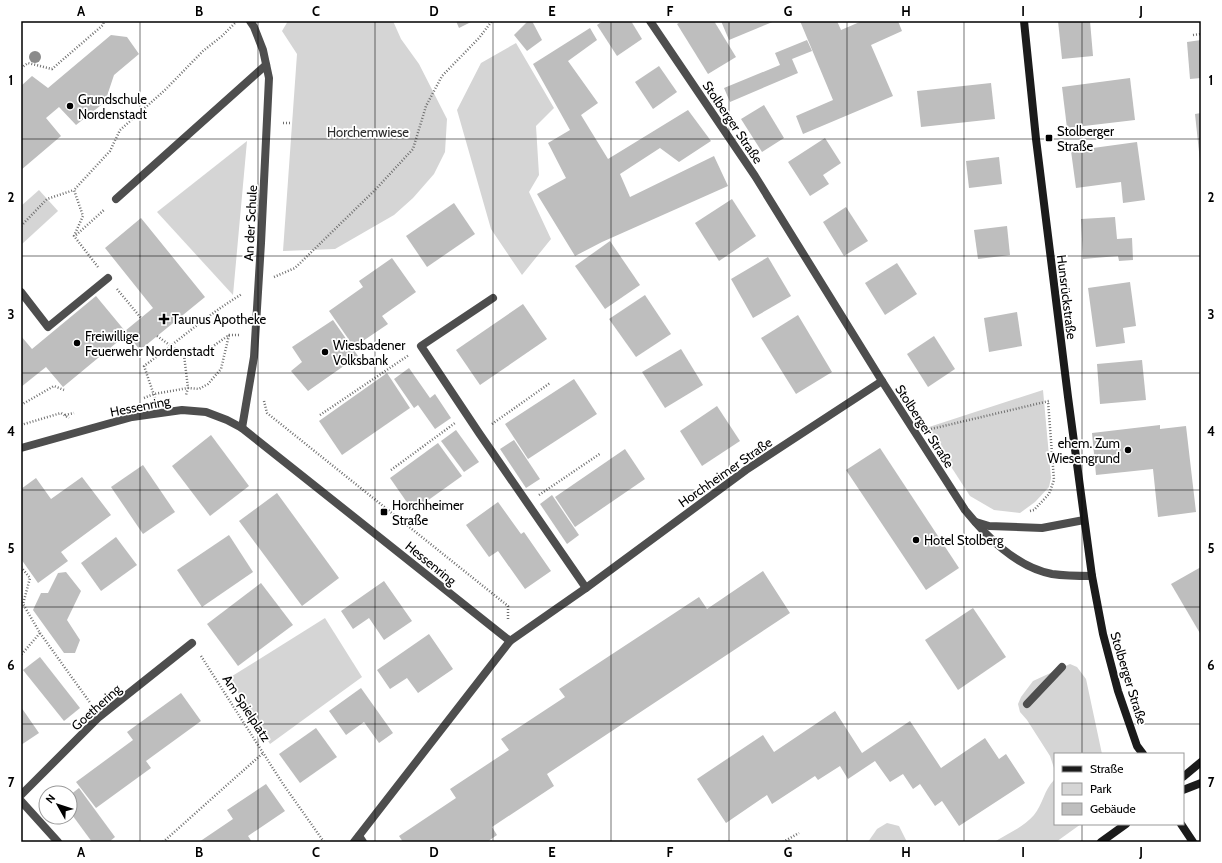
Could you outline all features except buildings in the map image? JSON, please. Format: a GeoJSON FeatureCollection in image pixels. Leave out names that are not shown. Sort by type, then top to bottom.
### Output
{"type":"FeatureCollection","features":[{"type":"Feature","properties":{"kind":"main road","name":"Hunsrückstraße"},"geometry":{"type":"LineString","coordinates":[[1024,21],[1036,139],[1092,576]]}},
{"type":"Feature","properties":{"kind":"main road","name":"Stolberger Straße"},"geometry":{"type":"LineString","coordinates":[[1092,576],[1103,634],[1118,691],[1137,746],[1142,753]]}},
{"type":"Feature","properties":{"kind":"main road"},"geometry":{"type":"LineString","coordinates":[[1184,776],[1201,762]]}},
{"type":"Feature","properties":{"kind":"main road"},"geometry":{"type":"LineString","coordinates":[[1184,790],[1201,783]]}},
{"type":"Feature","properties":{"kind":"main road"},"geometry":{"type":"LineString","coordinates":[[1101,842],[1125,825]]}},
{"type":"Feature","properties":{"kind":"main road"},"geometry":{"type":"LineString","coordinates":[[1182,825],[1192,842]]}},
{"type":"Feature","properties":{"kind":"street","name":"An der Schule"},"geometry":{"type":"LineString","coordinates":[[242,428],[254,357],[256,334],[269,78],[263,50],[250,21]]}},
{"type":"Feature","properties":{"kind":"street","name":"Stolberger Straße"},"geometry":{"type":"LineString","coordinates":[[650,21],[755,176],[882,381],[965,510],[995,542],[1032,568],[1051,574],[1092,576]]}},
{"type":"Feature","properties":{"kind":"street"},"geometry":{"type":"LineString","coordinates":[[116,199],[266,65]]}},
{"type":"Feature","properties":{"kind":"street"},"geometry":{"type":"LineString","coordinates":[[21,292],[48,327],[108,278]]}},
{"type":"Feature","properties":{"kind":"street"},"geometry":{"type":"LineString","coordinates":[[493,298],[421,346],[466,415],[586,588]]}},
{"type":"Feature","properties":{"kind":"street","name":"Horchheimer Straße"},"geometry":{"type":"LineString","coordinates":[[510,641],[586,588],[746,470],[882,381]]}},
{"type":"Feature","properties":{"kind":"street","name":"Hessenring"},"geometry":{"type":"LineString","coordinates":[[21,448],[132,417],[182,410],[206,412],[227,420],[242,428],[510,641]]}},
{"type":"Feature","properties":{"kind":"street"},"geometry":{"type":"LineString","coordinates":[[974,521],[989,526],[1042,528],[1084,520]]}},
{"type":"Feature","properties":{"kind":"street"},"geometry":{"type":"LineString","coordinates":[[358,840],[510,641]]}},
{"type":"Feature","properties":{"kind":"street","name":"Goethering"},"geometry":{"type":"LineString","coordinates":[[21,795],[99,717],[192,643]]}},
{"type":"Feature","properties":{"kind":"street"},"geometry":{"type":"LineString","coordinates":[[1027,704],[1062,667]]}},
{"type":"Feature","properties":{"kind":"street"},"geometry":{"type":"LineString","coordinates":[[21,801],[58,842]]}},
{"type":"Feature","properties":{"kind":"path"},"geometry":{"type":"LineString","coordinates":[[21,68],[28,63],[52,69],[103,25],[104,21]]}},
{"type":"Feature","properties":{"kind":"path"},"geometry":{"type":"LineString","coordinates":[[21,226],[47,199],[74,190],[110,151],[120,130],[165,90],[203,51],[222,36],[236,21]]}},
{"type":"Feature","properties":{"kind":"path"},"geometry":{"type":"LineString","coordinates":[[161,413],[144,366],[219,308],[258,284],[295,268],[375,190],[413,149],[426,106],[442,76],[479,38],[492,21]]}},
{"type":"Feature","properties":{"kind":"path"},"geometry":{"type":"LineString","coordinates":[[1193,35],[1201,34]]}},
{"type":"Feature","properties":{"kind":"path"},"geometry":{"type":"LineString","coordinates":[[74,190],[83,216],[74,236]]}},
{"type":"Feature","properties":{"kind":"path"},"geometry":{"type":"LineString","coordinates":[[74,236],[116,199]]}},
{"type":"Feature","properties":{"kind":"path"},"geometry":{"type":"LineString","coordinates":[[74,236],[108,278]]}},
{"type":"Feature","properties":{"kind":"path"},"geometry":{"type":"LineString","coordinates":[[119,292],[141,318]]}},
{"type":"Feature","properties":{"kind":"path"},"geometry":{"type":"LineString","coordinates":[[157,336],[184,355],[202,354],[230,335],[256,334]]}},
{"type":"Feature","properties":{"kind":"path"},"geometry":{"type":"LineString","coordinates":[[140,399],[154,394],[188,388],[199,389],[208,384],[221,369],[230,335]]}},
{"type":"Feature","properties":{"kind":"path"},"geometry":{"type":"LineString","coordinates":[[320,415],[421,346]]}},
{"type":"Feature","properties":{"kind":"path"},"geometry":{"type":"LineString","coordinates":[[184,355],[188,388]]}},
{"type":"Feature","properties":{"kind":"path"},"geometry":{"type":"LineString","coordinates":[[479,433],[550,383]]}},
{"type":"Feature","properties":{"kind":"path"},"geometry":{"type":"LineString","coordinates":[[21,405],[54,386],[64,390]]}},
{"type":"Feature","properties":{"kind":"path"},"geometry":{"type":"LineString","coordinates":[[264,395],[267,413],[508,606],[510,641]]}},
{"type":"Feature","properties":{"kind":"path"},"geometry":{"type":"LineString","coordinates":[[916,435],[922,432],[1068,397]]}},
{"type":"Feature","properties":{"kind":"path"},"geometry":{"type":"LineString","coordinates":[[1024,513],[1034,510],[1049,494],[1054,480],[1048,401]]}},
{"type":"Feature","properties":{"kind":"path"},"geometry":{"type":"LineString","coordinates":[[21,425],[61,413],[73,421]]}},
{"type":"Feature","properties":{"kind":"path"},"geometry":{"type":"LineString","coordinates":[[65,415],[74,413]]}},
{"type":"Feature","properties":{"kind":"path"},"geometry":{"type":"LineString","coordinates":[[391,470],[466,415]]}},
{"type":"Feature","properties":{"kind":"path"},"geometry":{"type":"LineString","coordinates":[[528,503],[600,453]]}},
{"type":"Feature","properties":{"kind":"path"},"geometry":{"type":"LineString","coordinates":[[21,567],[30,578],[23,604],[40,633],[99,717]]}},
{"type":"Feature","properties":{"kind":"path"},"geometry":{"type":"LineString","coordinates":[[21,655],[40,633]]}},
{"type":"Feature","properties":{"kind":"path","name":"Am Spielplatz"},"geometry":{"type":"LineString","coordinates":[[163,842],[263,753],[192,643]]}},
{"type":"Feature","properties":{"kind":"path"},"geometry":{"type":"LineString","coordinates":[[263,753],[324,842]]}},
{"type":"Feature","properties":{"kind":"path"},"geometry":{"type":"LineString","coordinates":[[783,842],[799,833]]}},
{"type":"Feature","properties":{"kind":"green space","name":"Horchemwiese"},"geometry":{"type":"Polygon","coordinates":[[[288,21],[393,21],[401,39],[419,64],[447,119],[445,152],[434,174],[413,198],[394,215],[335,249],[283,251],[297,54],[282,31],[288,21]]]}},
{"type":"Feature","properties":{"kind":"green space"},"geometry":{"type":"Polygon","coordinates":[[[516,43],[554,108],[536,126],[539,175],[529,192],[551,239],[522,275],[491,229],[457,110],[481,63],[516,43]]]}},
{"type":"Feature","properties":{"kind":"green space"},"geometry":{"type":"Polygon","coordinates":[[[247,141],[233,295],[157,212],[247,141]]]}},
{"type":"Feature","properties":{"kind":"green space"},"geometry":{"type":"Polygon","coordinates":[[[39,190],[58,211],[22,244],[21,206],[39,190]]]}},
{"type":"Feature","properties":{"kind":"green space"},"geometry":{"type":"Polygon","coordinates":[[[1043,390],[1051,478],[1049,487],[1035,502],[1020,513],[994,510],[970,496],[926,428],[1043,390]]]}},
{"type":"Feature","properties":{"kind":"green space"},"geometry":{"type":"Polygon","coordinates":[[[325,618],[362,677],[270,744],[229,678],[325,618]]]}},
{"type":"Feature","properties":{"kind":"green space"},"geometry":{"type":"Polygon","coordinates":[[[1070,664],[1077,667],[1086,679],[1102,753],[1054,753],[1054,768],[1050,756],[1027,720],[1020,712],[1018,704],[1021,697],[1033,681],[1070,664]]]}},
{"type":"Feature","properties":{"kind":"green space"},"geometry":{"type":"Polygon","coordinates":[[[1054,780],[1054,825],[1080,825],[1056,842],[994,842],[1020,827],[1034,815],[1054,780]]]}},
{"type":"Feature","properties":{"kind":"green space"},"geometry":{"type":"Polygon","coordinates":[[[887,823],[899,826],[907,842],[868,842],[877,829],[887,823]]]}},
{"type":"Feature","properties":{"kind":"place","name":"Grundschule Nordenstadt"},"geometry":{"type":"Point","coordinates":[70,106]}},
{"type":"Feature","properties":{"kind":"place","name":"Stolberger Straße"},"geometry":{"type":"Point","coordinates":[1049,138]}},
{"type":"Feature","properties":{"kind":"place","name":"Taunus Apotheke"},"geometry":{"type":"Point","coordinates":[164,319]}},
{"type":"Feature","properties":{"kind":"place","name":"Freiwillige Feuerwehr Nordenstadt"},"geometry":{"type":"Point","coordinates":[77,343]}},
{"type":"Feature","properties":{"kind":"place","name":"Wiesbadener Volksbank"},"geometry":{"type":"Point","coordinates":[325,352]}},
{"type":"Feature","properties":{"kind":"place","name":"ehem. Zum Wiesengrund"},"geometry":{"type":"Point","coordinates":[1128,450]}},
{"type":"Feature","properties":{"kind":"place","name":"Horchheimer Straße"},"geometry":{"type":"Point","coordinates":[384,512]}},
{"type":"Feature","properties":{"kind":"place","name":"Hotel Stolberg"},"geometry":{"type":"Point","coordinates":[916,540]}}]}
